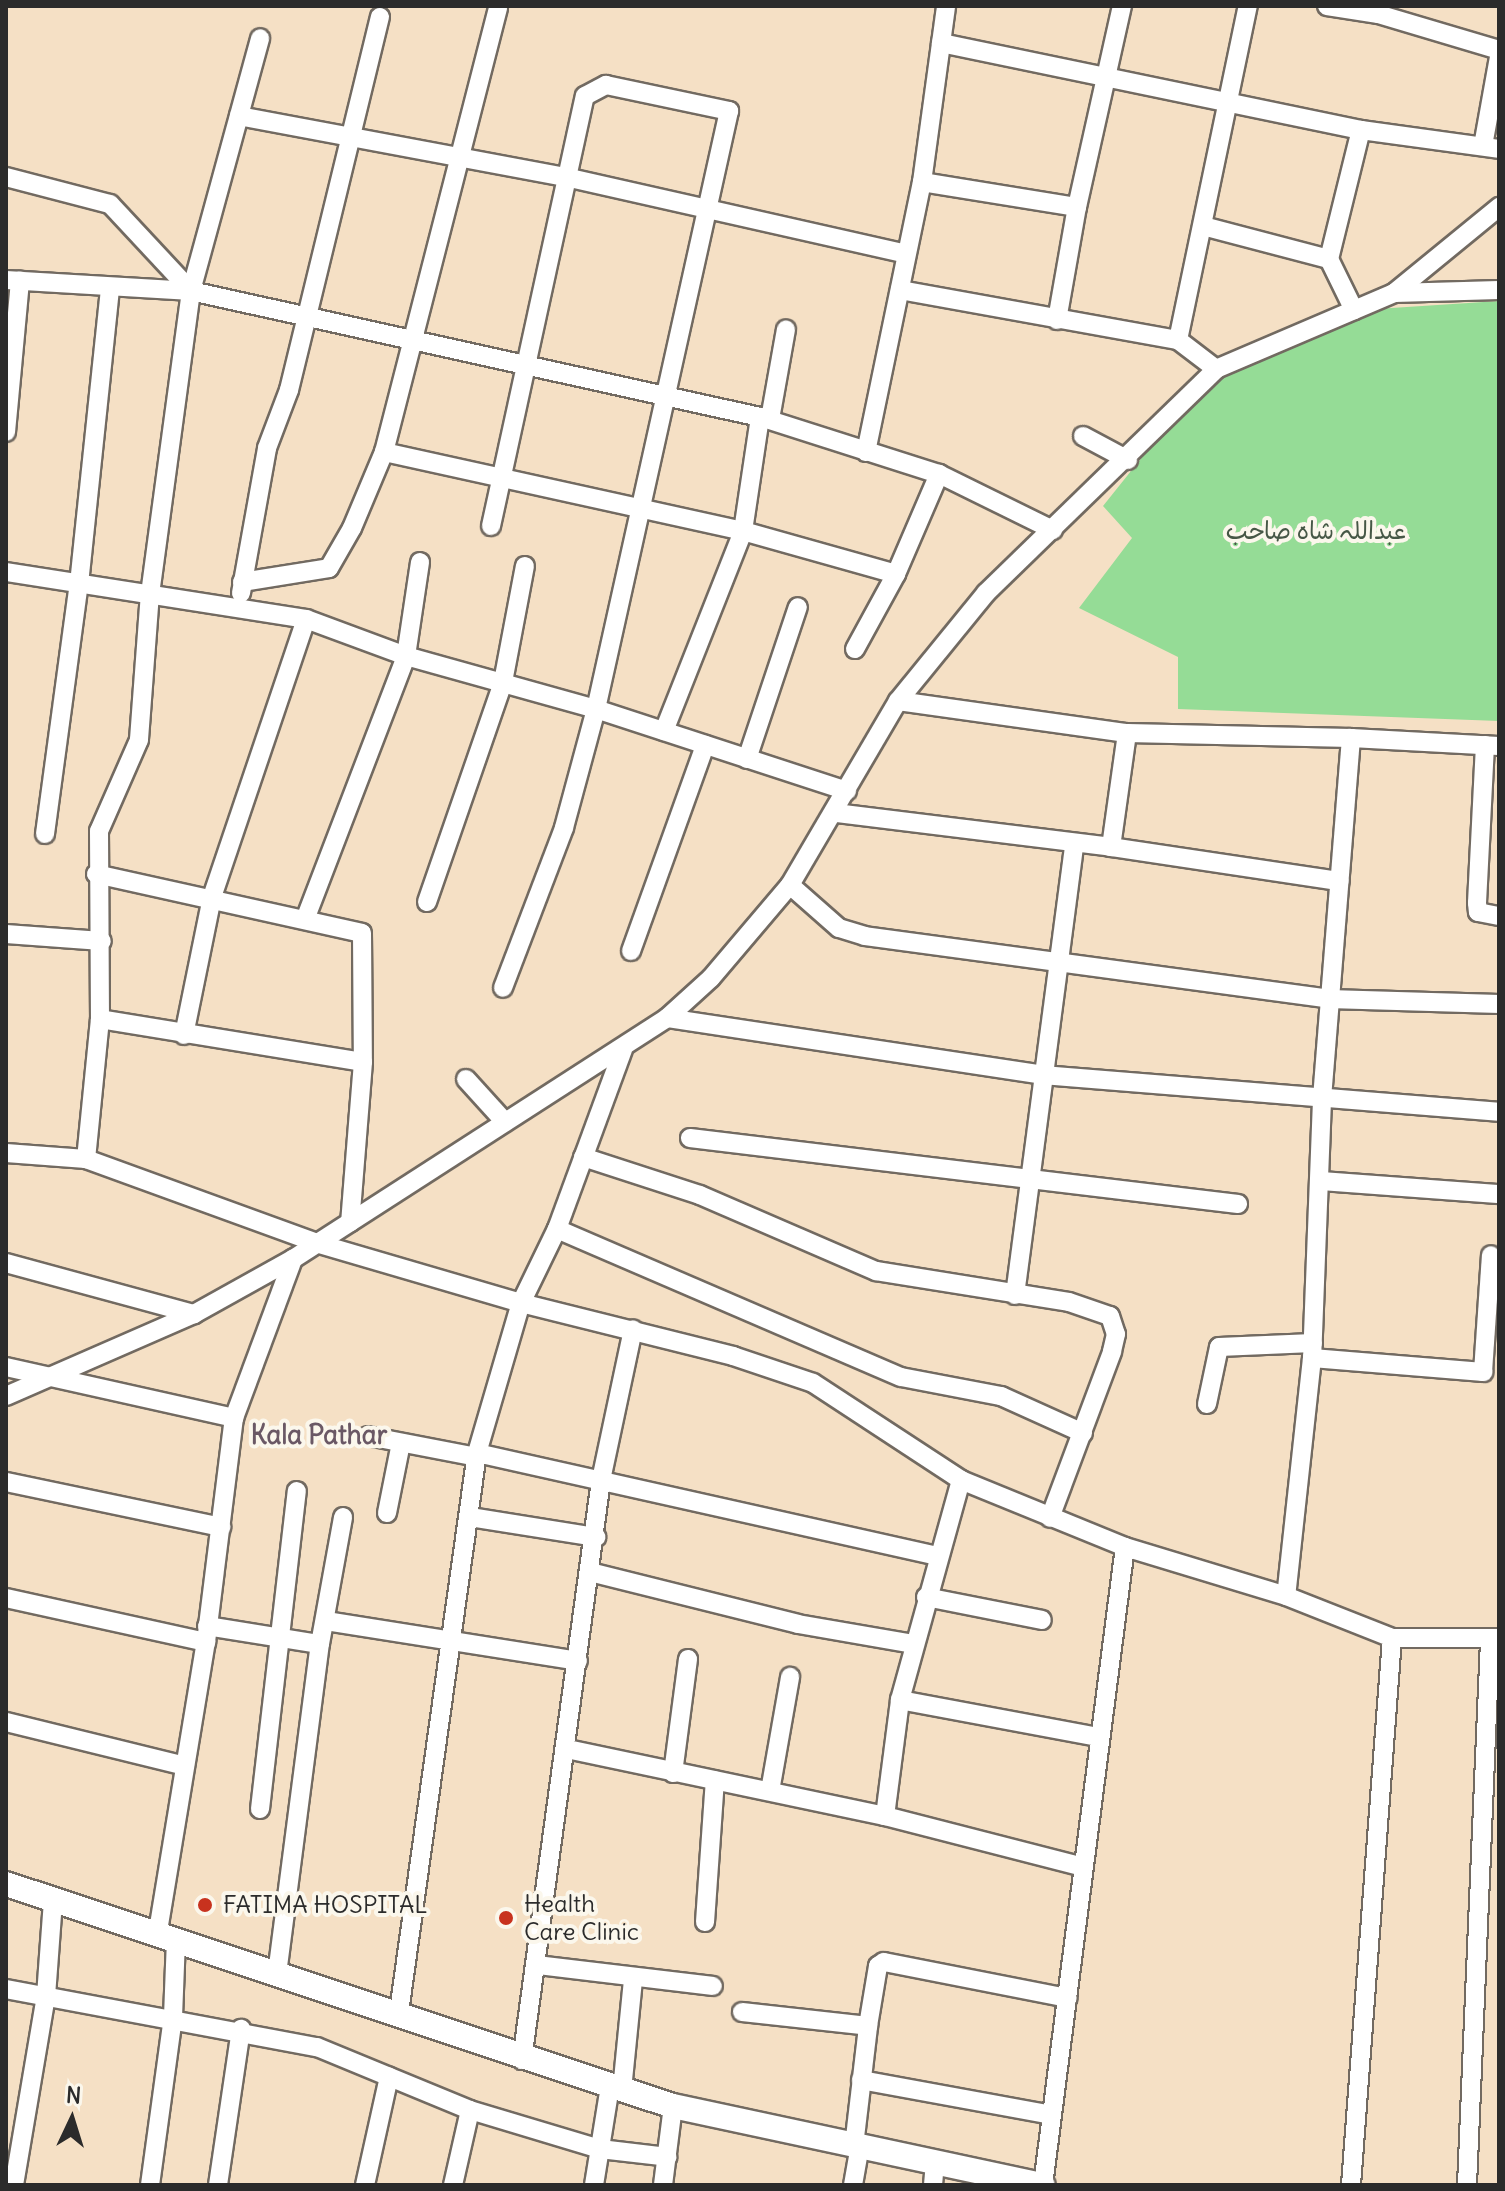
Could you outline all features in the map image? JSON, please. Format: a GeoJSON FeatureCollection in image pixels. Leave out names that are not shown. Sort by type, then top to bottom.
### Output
{"type":"FeatureCollection","features":[{"type":"Feature","properties":{"kind":"main road"},"geometry":{"type":"LineString","coordinates":[[6,1884],[399,2012],[522,2060],[673,2106],[857,2147],[934,2174],[1043,2185]]}},
{"type":"Feature","properties":{"kind":"street"},"geometry":{"type":"LineString","coordinates":[[866,452],[900,290],[904,253],[922,182],[946,6]]}},
{"type":"Feature","properties":{"kind":"street"},"geometry":{"type":"LineString","coordinates":[[1057,320],[1077,207],[1122,6]]}},
{"type":"Feature","properties":{"kind":"street"},"geometry":{"type":"LineString","coordinates":[[1178,340],[1248,6]]}},
{"type":"Feature","properties":{"kind":"street"},"geometry":{"type":"LineString","coordinates":[[1327,6],[1379,10],[1499,50]]}},
{"type":"Feature","properties":{"kind":"street"},"geometry":{"type":"LineString","coordinates":[[242,582],[334,564],[384,452],[498,7]]}},
{"type":"Feature","properties":{"kind":"street"},"geometry":{"type":"LineString","coordinates":[[240,607],[267,448],[307,316],[380,17]]}},
{"type":"Feature","properties":{"kind":"street"},"geometry":{"type":"LineString","coordinates":[[86,1159],[100,1019],[102,941],[96,874],[99,831],[139,740],[150,593],[191,291],[260,38]]}},
{"type":"Feature","properties":{"kind":"street"},"geometry":{"type":"LineString","coordinates":[[941,43],[1361,130],[1491,147],[1499,57]]}},
{"type":"Feature","properties":{"kind":"street"},"geometry":{"type":"LineString","coordinates":[[491,526],[523,365],[570,178],[585,96],[606,85],[729,111],[596,709],[564,828],[503,988]]}},
{"type":"Feature","properties":{"kind":"street"},"geometry":{"type":"LineString","coordinates":[[239,116],[349,134],[570,178],[904,253]]}},
{"type":"Feature","properties":{"kind":"street"},"geometry":{"type":"LineString","coordinates":[[1354,310],[1329,259],[1361,130]]}},
{"type":"Feature","properties":{"kind":"street"},"geometry":{"type":"LineString","coordinates":[[6,177],[110,204],[191,291]]}},
{"type":"Feature","properties":{"kind":"street"},"geometry":{"type":"LineString","coordinates":[[922,182],[1077,207]]}},
{"type":"Feature","properties":{"kind":"street"},"geometry":{"type":"LineString","coordinates":[[6,1396],[194,1314],[293,1259],[623,1050],[667,1018],[711,978],[790,885],[836,813],[898,701],[986,593],[1128,460],[1216,369],[1394,293],[1499,207]]}},
{"type":"Feature","properties":{"kind":"street"},"geometry":{"type":"LineString","coordinates":[[1203,226],[1329,259]]}},
{"type":"Feature","properties":{"kind":"street"},"geometry":{"type":"LineString","coordinates":[[6,432],[13,280],[110,289],[191,291],[765,418],[939,474],[1053,530]]}},
{"type":"Feature","properties":{"kind":"street"},"geometry":{"type":"LineString","coordinates":[[45,834],[79,584],[110,289]]}},
{"type":"Feature","properties":{"kind":"street"},"geometry":{"type":"LineString","coordinates":[[900,290],[1178,340],[1216,369]]}},
{"type":"Feature","properties":{"kind":"street"},"geometry":{"type":"LineString","coordinates":[[1394,293],[1499,290]]}},
{"type":"Feature","properties":{"kind":"street"},"geometry":{"type":"LineString","coordinates":[[664,731],[743,531],[786,329]]}},
{"type":"Feature","properties":{"kind":"street"},"geometry":{"type":"LineString","coordinates":[[1083,436],[1128,460]]}},
{"type":"Feature","properties":{"kind":"street"},"geometry":{"type":"LineString","coordinates":[[384,452],[743,531],[896,574]]}},
{"type":"Feature","properties":{"kind":"street"},"geometry":{"type":"LineString","coordinates":[[855,649],[896,574],[939,474]]}},
{"type":"Feature","properties":{"kind":"street"},"geometry":{"type":"LineString","coordinates":[[306,917],[406,656],[420,562]]}},
{"type":"Feature","properties":{"kind":"street"},"geometry":{"type":"LineString","coordinates":[[427,902],[503,682],[525,566]]}},
{"type":"Feature","properties":{"kind":"street"},"geometry":{"type":"LineString","coordinates":[[6,572],[306,619],[406,656],[596,709],[847,791]]}},
{"type":"Feature","properties":{"kind":"street"},"geometry":{"type":"LineString","coordinates":[[747,759],[798,607]]}},
{"type":"Feature","properties":{"kind":"street"},"geometry":{"type":"LineString","coordinates":[[184,1035],[212,897],[306,619]]}},
{"type":"Feature","properties":{"kind":"street"},"geometry":{"type":"LineString","coordinates":[[898,701],[1127,733],[1492,745],[1477,903],[1478,912],[1499,916]]}},
{"type":"Feature","properties":{"kind":"street"},"geometry":{"type":"LineString","coordinates":[[1111,847],[1127,733]]}},
{"type":"Feature","properties":{"kind":"street"},"geometry":{"type":"LineString","coordinates":[[1286,1596],[1312,1351],[1322,1100],[1351,738]]}},
{"type":"Feature","properties":{"kind":"street"},"geometry":{"type":"LineString","coordinates":[[631,951],[705,745]]}},
{"type":"Feature","properties":{"kind":"street"},"geometry":{"type":"LineString","coordinates":[[836,813],[1074,845],[1111,847],[1339,881]]}},
{"type":"Feature","properties":{"kind":"street"},"geometry":{"type":"LineString","coordinates":[[1015,1295],[1074,845]]}},
{"type":"Feature","properties":{"kind":"street"},"geometry":{"type":"LineString","coordinates":[[96,874],[306,917],[362,933],[363,1062],[350,1222]]}},
{"type":"Feature","properties":{"kind":"street"},"geometry":{"type":"LineString","coordinates":[[790,885],[839,928],[855,934],[1329,999],[1499,1004]]}},
{"type":"Feature","properties":{"kind":"street"},"geometry":{"type":"LineString","coordinates":[[6,934],[102,941]]}},
{"type":"Feature","properties":{"kind":"street"},"geometry":{"type":"LineString","coordinates":[[667,1018],[1042,1075],[1499,1112]]}},
{"type":"Feature","properties":{"kind":"street"},"geometry":{"type":"LineString","coordinates":[[100,1019],[363,1062]]}},
{"type":"Feature","properties":{"kind":"street"},"geometry":{"type":"LineString","coordinates":[[399,2012],[477,1455],[521,1303],[557,1229],[623,1050]]}},
{"type":"Feature","properties":{"kind":"street"},"geometry":{"type":"LineString","coordinates":[[466,1079],[505,1122]]}},
{"type":"Feature","properties":{"kind":"street"},"geometry":{"type":"LineString","coordinates":[[690,1138],[1029,1182],[1238,1204]]}},
{"type":"Feature","properties":{"kind":"street"},"geometry":{"type":"LineString","coordinates":[[6,1153],[86,1159],[319,1244],[521,1303],[633,1329],[813,1383],[961,1480],[1125,1547],[1286,1596],[1392,1638],[1495,1639],[1467,2185]]}},
{"type":"Feature","properties":{"kind":"street"},"geometry":{"type":"LineString","coordinates":[[583,1157],[700,1195],[876,1271],[1102,1311],[1114,1323],[1112,1352],[1050,1518]]}},
{"type":"Feature","properties":{"kind":"street"},"geometry":{"type":"LineString","coordinates":[[1320,1181],[1499,1194]]}},
{"type":"Feature","properties":{"kind":"street"},"geometry":{"type":"LineString","coordinates":[[557,1229],[901,1377],[1001,1396],[1083,1433]]}},
{"type":"Feature","properties":{"kind":"street"},"geometry":{"type":"LineString","coordinates":[[1207,1404],[1219,1347],[1312,1351],[1483,1372],[1491,1255]]}},
{"type":"Feature","properties":{"kind":"street"},"geometry":{"type":"LineString","coordinates":[[150,2185],[173,2017],[167,1934],[185,1766],[207,1634],[234,1418],[293,1259]]}},
{"type":"Feature","properties":{"kind":"street"},"geometry":{"type":"LineString","coordinates":[[6,1263],[194,1314]]}},
{"type":"Feature","properties":{"kind":"street"},"geometry":{"type":"LineString","coordinates":[[522,2060],[596,1537],[601,1480],[633,1329]]}},
{"type":"Feature","properties":{"kind":"street"},"geometry":{"type":"LineString","coordinates":[[6,1367],[234,1418]]}},
{"type":"Feature","properties":{"kind":"street"},"geometry":{"type":"LineString","coordinates":[[368,1436],[601,1480],[939,1556]]}},
{"type":"Feature","properties":{"kind":"street"},"geometry":{"type":"LineString","coordinates":[[387,1513],[401,1443]]}},
{"type":"Feature","properties":{"kind":"street"},"geometry":{"type":"LineString","coordinates":[[885,1816],[900,1700],[926,1597],[961,1480]]}},
{"type":"Feature","properties":{"kind":"street"},"geometry":{"type":"LineString","coordinates":[[6,1482],[221,1527]]}},
{"type":"Feature","properties":{"kind":"street"},"geometry":{"type":"LineString","coordinates":[[260,1809],[297,1491]]}},
{"type":"Feature","properties":{"kind":"street"},"geometry":{"type":"LineString","coordinates":[[277,1974],[320,1644],[343,1517]]}},
{"type":"Feature","properties":{"kind":"street"},"geometry":{"type":"LineString","coordinates":[[470,1517],[596,1537]]}},
{"type":"Feature","properties":{"kind":"street"},"geometry":{"type":"LineString","coordinates":[[1043,2185],[1084,1867],[1097,1737],[1125,1547]]}},
{"type":"Feature","properties":{"kind":"street"},"geometry":{"type":"LineString","coordinates":[[590,1572],[798,1624],[914,1644]]}},
{"type":"Feature","properties":{"kind":"street"},"geometry":{"type":"LineString","coordinates":[[926,1597],[1042,1620]]}},
{"type":"Feature","properties":{"kind":"street"},"geometry":{"type":"LineString","coordinates":[[6,1598],[207,1634],[279,1636],[320,1644]]}},
{"type":"Feature","properties":{"kind":"street"},"geometry":{"type":"LineString","coordinates":[[326,1621],[452,1645],[578,1661]]}},
{"type":"Feature","properties":{"kind":"street"},"geometry":{"type":"LineString","coordinates":[[1351,2185],[1392,1638]]}},
{"type":"Feature","properties":{"kind":"street"},"geometry":{"type":"LineString","coordinates":[[673,1773],[688,1659]]}},
{"type":"Feature","properties":{"kind":"street"},"geometry":{"type":"LineString","coordinates":[[770,1791],[790,1677]]}},
{"type":"Feature","properties":{"kind":"street"},"geometry":{"type":"LineString","coordinates":[[900,1700],[1097,1737]]}},
{"type":"Feature","properties":{"kind":"street"},"geometry":{"type":"LineString","coordinates":[[6,1722],[185,1766]]}},
{"type":"Feature","properties":{"kind":"street"},"geometry":{"type":"LineString","coordinates":[[567,1749],[885,1816],[1084,1867]]}},
{"type":"Feature","properties":{"kind":"street"},"geometry":{"type":"LineString","coordinates":[[705,1922],[715,1780]]}},
{"type":"Feature","properties":{"kind":"street"},"geometry":{"type":"LineString","coordinates":[[14,2185],[46,1996],[53,1900]]}},
{"type":"Feature","properties":{"kind":"street"},"geometry":{"type":"LineString","coordinates":[[853,2185],[861,2080],[878,1966],[884,1962],[1067,1998]]}},
{"type":"Feature","properties":{"kind":"street"},"geometry":{"type":"LineString","coordinates":[[537,1965],[633,1980],[713,1986]]}},
{"type":"Feature","properties":{"kind":"street"},"geometry":{"type":"LineString","coordinates":[[594,2185],[616,2088],[633,1980]]}},
{"type":"Feature","properties":{"kind":"street"},"geometry":{"type":"LineString","coordinates":[[6,1989],[241,2029],[317,2047],[470,2110],[600,2149],[668,2157]]}},
{"type":"Feature","properties":{"kind":"street"},"geometry":{"type":"LineString","coordinates":[[742,2012],[868,2026]]}},
{"type":"Feature","properties":{"kind":"street"},"geometry":{"type":"LineString","coordinates":[[218,2185],[241,2029]]}},
{"type":"Feature","properties":{"kind":"street"},"geometry":{"type":"LineString","coordinates":[[365,2185],[389,2077]]}},
{"type":"Feature","properties":{"kind":"street"},"geometry":{"type":"LineString","coordinates":[[861,2080],[1051,2115]]}},
{"type":"Feature","properties":{"kind":"street"},"geometry":{"type":"LineString","coordinates":[[663,2185],[673,2106]]}},
{"type":"Feature","properties":{"kind":"street"},"geometry":{"type":"LineString","coordinates":[[453,2185],[470,2110]]}},
{"type":"Feature","properties":{"kind":"green space","name":"عبداللہ شاہ صاحب"},"geometry":{"type":"Polygon","coordinates":[[[1499,301],[1499,721],[1178,709],[1178,657],[1079,608],[1132,538],[1103,506],[1183,406],[1220,372],[1376,309],[1499,301]]]}},
{"type":"Feature","properties":{"kind":"place","name":"FATIMA HOSPITAL"},"geometry":{"type":"Point","coordinates":[205,1905]}},
{"type":"Feature","properties":{"kind":"place","name":"Health Care Clinic"},"geometry":{"type":"Point","coordinates":[506,1918]}},
{"type":"Feature","properties":{"kind":"district","name":"Kala Pathar"},"geometry":{"type":"Point","coordinates":[319,1435]}}]}
